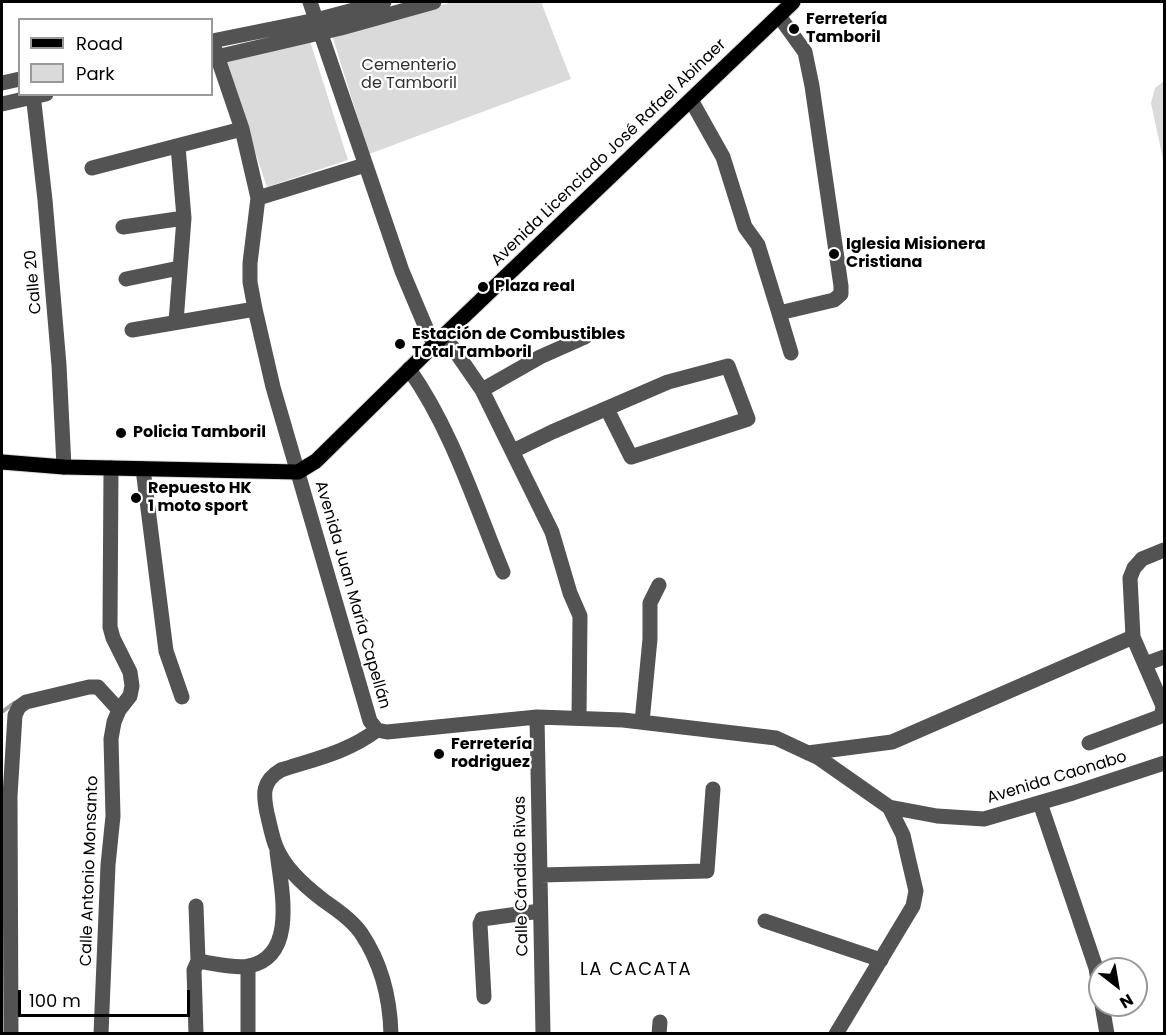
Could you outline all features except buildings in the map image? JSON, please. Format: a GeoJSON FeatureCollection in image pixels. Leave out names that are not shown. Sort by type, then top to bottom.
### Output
{"type":"FeatureCollection","features":[{"type":"Feature","properties":{"kind":"main road","name":"Avenida Licenciado José Rafael Abinaer"},"geometry":{"type":"LineString","coordinates":[[298,472],[316,461],[409,369],[793,2]]}},
{"type":"Feature","properties":{"kind":"main road"},"geometry":{"type":"LineString","coordinates":[[2,462],[64,467],[298,472]]}},
{"type":"Feature","properties":{"kind":"street"},"geometry":{"type":"LineString","coordinates":[[310,2],[402,271],[429,335],[440,340],[482,390],[552,532],[570,592],[580,616],[579,718]]}},
{"type":"Feature","properties":{"kind":"street"},"geometry":{"type":"LineString","coordinates":[[213,41],[318,27],[384,2]]}},
{"type":"Feature","properties":{"kind":"street"},"geometry":{"type":"LineString","coordinates":[[365,165],[258,198],[242,129],[214,57],[318,27],[434,2]]}},
{"type":"Feature","properties":{"kind":"street"},"geometry":{"type":"LineString","coordinates":[[778,313],[834,300],[841,294],[814,97],[805,52],[779,16]]}},
{"type":"Feature","properties":{"kind":"street"},"geometry":{"type":"LineString","coordinates":[[2,83],[18,79]]}},
{"type":"Feature","properties":{"kind":"street"},"geometry":{"type":"LineString","coordinates":[[2,104],[33,96]]}},
{"type":"Feature","properties":{"kind":"street","name":"Calle 20"},"geometry":{"type":"LineString","coordinates":[[37,96],[59,365],[64,467]]}},
{"type":"Feature","properties":{"kind":"street"},"geometry":{"type":"LineString","coordinates":[[691,100],[723,157],[746,227],[758,245],[791,353]]}},
{"type":"Feature","properties":{"kind":"street"},"geometry":{"type":"LineString","coordinates":[[92,168],[242,129]]}},
{"type":"Feature","properties":{"kind":"street"},"geometry":{"type":"LineString","coordinates":[[177,322],[184,218],[178,146]]}},
{"type":"Feature","properties":{"kind":"street","name":"Avenida Juan María Capellán"},"geometry":{"type":"LineString","coordinates":[[258,198],[250,263],[250,282],[255,309],[273,387],[370,721],[377,730],[387,732],[537,717],[579,718],[642,722],[776,738],[808,753],[889,807],[903,835],[916,891],[914,906],[836,1034]]}},
{"type":"Feature","properties":{"kind":"street"},"geometry":{"type":"LineString","coordinates":[[123,227],[184,218]]}},
{"type":"Feature","properties":{"kind":"street"},"geometry":{"type":"LineString","coordinates":[[126,279],[179,268]]}},
{"type":"Feature","properties":{"kind":"street"},"geometry":{"type":"LineString","coordinates":[[132,330],[255,309]]}},
{"type":"Feature","properties":{"kind":"street"},"geometry":{"type":"LineString","coordinates":[[482,390],[540,357],[585,337]]}},
{"type":"Feature","properties":{"kind":"street"},"geometry":{"type":"LineString","coordinates":[[513,451],[552,432],[668,382],[728,366],[748,419],[631,457],[607,409]]}},
{"type":"Feature","properties":{"kind":"street"},"geometry":{"type":"LineString","coordinates":[[409,369],[422,387],[446,434],[503,572]]}},
{"type":"Feature","properties":{"kind":"street","name":"Calle Antonio Monsanto"},"geometry":{"type":"LineString","coordinates":[[101,1034],[108,865],[113,816],[111,739],[114,722],[119,710],[130,696],[132,686],[130,672],[110,627],[111,468]]}},
{"type":"Feature","properties":{"kind":"street"},"geometry":{"type":"LineString","coordinates":[[143,469],[166,651],[183,697]]}},
{"type":"Feature","properties":{"kind":"street"},"geometry":{"type":"LineString","coordinates":[[1089,743],[1159,717],[1162,713],[1163,706],[1133,637],[1130,578],[1134,568],[1142,559],[1164,550]]}},
{"type":"Feature","properties":{"kind":"street"},"geometry":{"type":"LineString","coordinates":[[642,722],[650,639],[650,603],[659,585]]}},
{"type":"Feature","properties":{"kind":"street"},"geometry":{"type":"LineString","coordinates":[[808,753],[892,742],[1133,637]]}},
{"type":"Feature","properties":{"kind":"street"},"geometry":{"type":"LineString","coordinates":[[1145,664],[1164,657]]}},
{"type":"Feature","properties":{"kind":"street"},"geometry":{"type":"LineString","coordinates":[[11,1034],[6,796],[15,715],[19,707],[26,702],[89,687],[98,687],[119,710]]}},
{"type":"Feature","properties":{"kind":"street","name":"Calle Cándido Rivas"},"geometry":{"type":"LineString","coordinates":[[537,717],[543,1034]]}},
{"type":"Feature","properties":{"kind":"street"},"geometry":{"type":"LineString","coordinates":[[198,961],[248,966],[268,959],[278,947],[283,903],[277,850],[264,797],[265,784],[272,775],[281,770],[339,752],[362,742],[377,730]]}},
{"type":"Feature","properties":{"kind":"street","name":"Avenida Caonabo"},"geometry":{"type":"LineString","coordinates":[[889,807],[937,816],[984,819],[1164,763]]}},
{"type":"Feature","properties":{"kind":"street"},"geometry":{"type":"LineString","coordinates":[[540,875],[707,871],[713,789]]}},
{"type":"Feature","properties":{"kind":"street"},"geometry":{"type":"LineString","coordinates":[[1040,803],[1092,957]]}},
{"type":"Feature","properties":{"kind":"street"},"geometry":{"type":"LineString","coordinates":[[277,850],[313,892],[360,932],[373,954],[388,991],[392,1034]]}},
{"type":"Feature","properties":{"kind":"street"},"geometry":{"type":"LineString","coordinates":[[196,906],[198,961],[194,970],[196,1034]]}},
{"type":"Feature","properties":{"kind":"street"},"geometry":{"type":"LineString","coordinates":[[484,997],[480,924],[482,919],[540,911]]}},
{"type":"Feature","properties":{"kind":"street"},"geometry":{"type":"LineString","coordinates":[[765,921],[881,960]]}},
{"type":"Feature","properties":{"kind":"street"},"geometry":{"type":"LineString","coordinates":[[248,966],[248,1034]]}},
{"type":"Feature","properties":{"kind":"street"},"geometry":{"type":"LineString","coordinates":[[1104,1017],[1107,1034]]}},
{"type":"Feature","properties":{"kind":"green space","name":"Cementerio de Tamboril"},"geometry":{"type":"Polygon","coordinates":[[[453,2],[541,2],[571,79],[369,154],[332,35],[453,2]]]}},
{"type":"Feature","properties":{"kind":"green space"},"geometry":{"type":"Polygon","coordinates":[[[310,41],[348,160],[267,187],[225,62],[310,41]]]}},
{"type":"Feature","properties":{"kind":"green space"},"geometry":{"type":"Polygon","coordinates":[[[1164,81],[1164,164],[1151,103],[1155,88],[1164,81]]]}},
{"type":"Feature","properties":{"kind":"waterway"},"geometry":{"type":"LineString","coordinates":[[2,712],[14,703]]}},
{"type":"Feature","properties":{"kind":"place","name":"Ferretería Tamboril"},"geometry":{"type":"Point","coordinates":[794,29]}},
{"type":"Feature","properties":{"kind":"place","name":"Iglesia Misionera Cristiana"},"geometry":{"type":"Point","coordinates":[834,254]}},
{"type":"Feature","properties":{"kind":"place","name":"Plaza real"},"geometry":{"type":"Point","coordinates":[483,287]}},
{"type":"Feature","properties":{"kind":"place","name":"Estación de Combustibles Total Tamboril"},"geometry":{"type":"Point","coordinates":[400,344]}},
{"type":"Feature","properties":{"kind":"place","name":"Policia Tamboril"},"geometry":{"type":"Point","coordinates":[121,433]}},
{"type":"Feature","properties":{"kind":"place","name":"Repuesto HK 1 moto sport"},"geometry":{"type":"Point","coordinates":[136,498]}},
{"type":"Feature","properties":{"kind":"place","name":"Ferretería rodriguez"},"geometry":{"type":"Point","coordinates":[439,754]}},
{"type":"Feature","properties":{"kind":"district","name":"LA CACATA"},"geometry":{"type":"Point","coordinates":[636,970]}}]}
